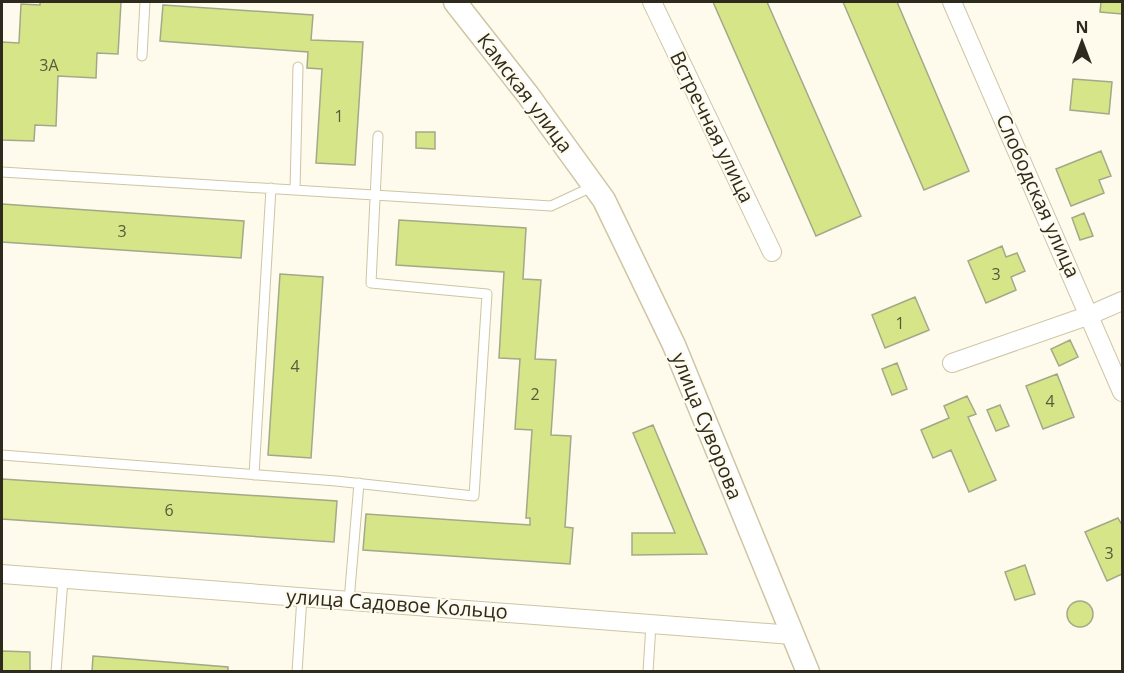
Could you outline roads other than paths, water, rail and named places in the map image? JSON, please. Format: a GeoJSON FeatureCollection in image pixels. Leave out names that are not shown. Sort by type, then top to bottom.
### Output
{"type":"FeatureCollection","features":[{"type":"Feature","properties":{"kind":"street","name":"Встречная улица"},"geometry":{"type":"LineString","coordinates":[[652,2],[772,252]]}},
{"type":"Feature","properties":{"kind":"street","name":"Слободская улица"},"geometry":{"type":"LineString","coordinates":[[952,2],[1122,392]]}},
{"type":"Feature","properties":{"kind":"street","name":"Камская улица"},"geometry":{"type":"LineString","coordinates":[[458,3],[594,186]]}},
{"type":"Feature","properties":{"kind":"street","name":"улица Суворова"},"geometry":{"type":"LineString","coordinates":[[594,186],[604,200],[674,345],[808,672]]}},
{"type":"Feature","properties":{"kind":"street"},"geometry":{"type":"LineString","coordinates":[[952,363],[1090,315],[1122,301]]}},
{"type":"Feature","properties":{"kind":"street","name":"улица Садовое Кольцо"},"geometry":{"type":"LineString","coordinates":[[2,574],[793,635]]}},
{"type":"Feature","properties":{"kind":"lane"},"geometry":{"type":"LineString","coordinates":[[142,57],[145,2]]}},
{"type":"Feature","properties":{"kind":"lane"},"geometry":{"type":"LineString","coordinates":[[295,190],[298,67]]}},
{"type":"Feature","properties":{"kind":"lane"},"geometry":{"type":"LineString","coordinates":[[2,455],[359,483],[474,496],[487,294],[371,283],[378,136]]}},
{"type":"Feature","properties":{"kind":"lane"},"geometry":{"type":"LineString","coordinates":[[2,172],[551,206],[594,186]]}},
{"type":"Feature","properties":{"kind":"lane"},"geometry":{"type":"LineString","coordinates":[[254,475],[271,189]]}},
{"type":"Feature","properties":{"kind":"lane"},"geometry":{"type":"LineString","coordinates":[[349,601],[359,483]]}},
{"type":"Feature","properties":{"kind":"lane"},"geometry":{"type":"LineString","coordinates":[[56,672],[63,579]]}},
{"type":"Feature","properties":{"kind":"lane"},"geometry":{"type":"LineString","coordinates":[[297,672],[302,597]]}},
{"type":"Feature","properties":{"kind":"lane"},"geometry":{"type":"LineString","coordinates":[[648,672],[651,624]]}}]}
